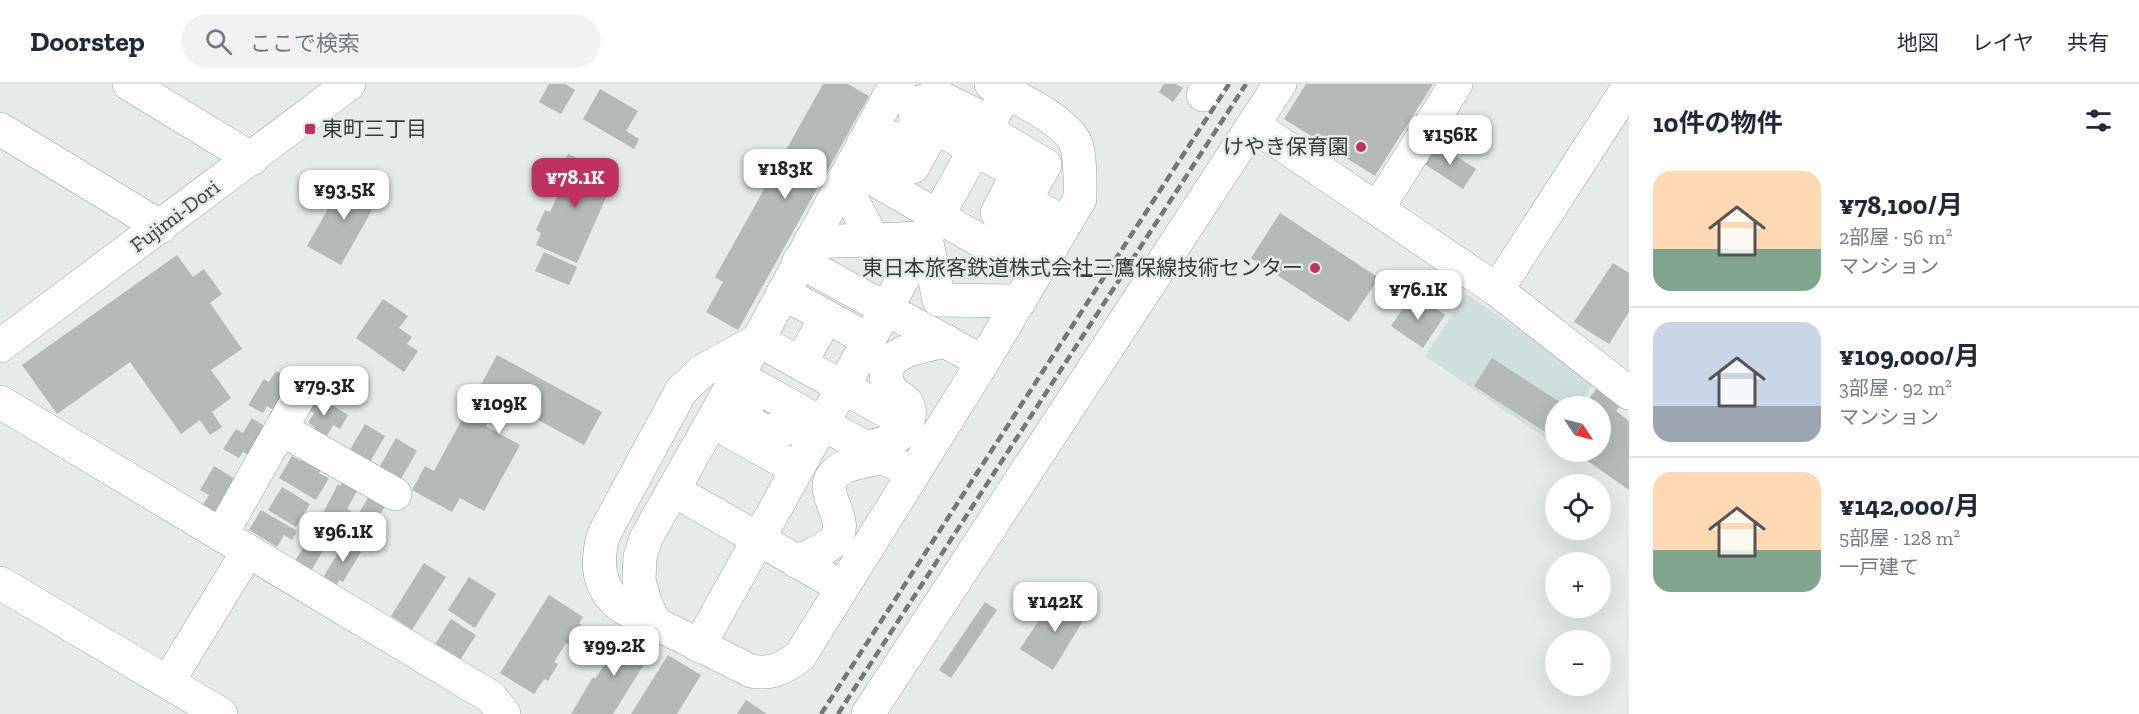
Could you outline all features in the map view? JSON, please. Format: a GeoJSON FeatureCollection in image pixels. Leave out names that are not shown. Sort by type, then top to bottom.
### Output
{"type":"FeatureCollection","features":[{"type":"Feature","properties":{"kind":"street"},"geometry":{"type":"LineString","coordinates":[[129,84],[252,159]]}},
{"type":"Feature","properties":{"kind":"street","name":"Fujimi-Dori"},"geometry":{"type":"LineString","coordinates":[[4,336],[160,227],[349,84]]}},
{"type":"Feature","properties":{"kind":"street"},"geometry":{"type":"LineString","coordinates":[[868,714],[1280,84]]}},
{"type":"Feature","properties":{"kind":"street"},"geometry":{"type":"LineString","coordinates":[[1378,208],[1456,84]]}},
{"type":"Feature","properties":{"kind":"street"},"geometry":{"type":"LineString","coordinates":[[655,623],[645,602],[639,580],[640,557],[646,538],[712,421],[742,379],[762,332],[857,154],[890,86]]}},
{"type":"Feature","properties":{"kind":"street"},"geometry":{"type":"LineString","coordinates":[[1497,290],[1629,86]]}},
{"type":"Feature","properties":{"kind":"street"},"geometry":{"type":"LineString","coordinates":[[699,645],[797,469],[819,421],[847,379],[984,133],[998,88],[1064,127],[1077,145],[1080,200],[983,362],[800,656],[784,667],[766,674],[751,671],[699,645],[655,623],[614,601],[599,571],[598,557],[604,534],[681,391],[702,371],[762,332]]}},
{"type":"Feature","properties":{"kind":"street"},"geometry":{"type":"LineString","coordinates":[[857,154],[902,140],[917,128],[915,111],[921,102],[937,96],[984,133],[1045,165],[1025,200],[1043,262]]}},
{"type":"Feature","properties":{"kind":"street"},"geometry":{"type":"LineString","coordinates":[[1253,124],[1497,290],[1629,393]]}},
{"type":"Feature","properties":{"kind":"street"},"geometry":{"type":"LineString","coordinates":[[0,129],[160,227]]}},
{"type":"Feature","properties":{"kind":"street"},"geometry":{"type":"LineString","coordinates":[[857,154],[932,227],[1043,262]]}},
{"type":"Feature","properties":{"kind":"street"},"geometry":{"type":"LineString","coordinates":[[857,154],[872,238],[893,297]]}},
{"type":"Feature","properties":{"kind":"street"},"geometry":{"type":"LineString","coordinates":[[804,252],[932,227]]}},
{"type":"Feature","properties":{"kind":"street"},"geometry":{"type":"LineString","coordinates":[[932,227],[939,300],[934,335]]}},
{"type":"Feature","properties":{"kind":"street"},"geometry":{"type":"LineString","coordinates":[[804,252],[893,297],[934,335],[983,362]]}},
{"type":"Feature","properties":{"kind":"street"},"geometry":{"type":"LineString","coordinates":[[939,300],[1043,262]]}},
{"type":"Feature","properties":{"kind":"street"},"geometry":{"type":"LineString","coordinates":[[783,293],[869,340]]}},
{"type":"Feature","properties":{"kind":"street"},"geometry":{"type":"LineString","coordinates":[[809,348],[826,317]]}},
{"type":"Feature","properties":{"kind":"street"},"geometry":{"type":"LineString","coordinates":[[762,332],[809,348],[847,379],[874,429],[913,474]]}},
{"type":"Feature","properties":{"kind":"street"},"geometry":{"type":"LineString","coordinates":[[762,332],[847,379]]}},
{"type":"Feature","properties":{"kind":"street"},"geometry":{"type":"LineString","coordinates":[[874,429],[878,445],[899,436],[908,427],[910,412],[907,403],[888,385],[886,373],[892,361],[934,335]]}},
{"type":"Feature","properties":{"kind":"street"},"geometry":{"type":"LineString","coordinates":[[742,379],[747,415],[755,426],[767,431],[819,421],[874,429]]}},
{"type":"Feature","properties":{"kind":"street"},"geometry":{"type":"LineString","coordinates":[[168,682],[234,543],[281,429],[303,390]]}},
{"type":"Feature","properties":{"kind":"street"},"geometry":{"type":"LineString","coordinates":[[0,402],[491,697],[504,714]]}},
{"type":"Feature","properties":{"kind":"street"},"geometry":{"type":"LineString","coordinates":[[712,421],[797,469]]}},
{"type":"Feature","properties":{"kind":"street"},"geometry":{"type":"LineString","coordinates":[[281,429],[395,494]]}},
{"type":"Feature","properties":{"kind":"street"},"geometry":{"type":"LineString","coordinates":[[797,562],[833,542],[841,527],[838,513],[830,502],[828,490],[833,477],[846,467],[874,429]]}},
{"type":"Feature","properties":{"kind":"street"},"geometry":{"type":"LineString","coordinates":[[673,490],[842,587]]}},
{"type":"Feature","properties":{"kind":"street"},"geometry":{"type":"LineString","coordinates":[[0,583],[221,714]]}},
{"type":"Feature","properties":{"kind":"shaded area"},"geometry":{"type":"Polygon","coordinates":[[[1466,294],[1595,381],[1585,396],[1545,396],[1545,438],[1425,356],[1466,294]]]}},
{"type":"Feature","properties":{"kind":"building"},"geometry":{"type":"Polygon","coordinates":[[[549,84],[565,84],[575,90],[561,114],[539,102],[549,84]]]}},
{"type":"Feature","properties":{"kind":"building"},"geometry":{"type":"Polygon","coordinates":[[[823,84],[848,84],[869,96],[738,330],[706,312],[723,282],[715,277],[823,84]]]}},
{"type":"Feature","properties":{"kind":"building"},"geometry":{"type":"Polygon","coordinates":[[[1164,84],[1176,84],[1183,88],[1173,102],[1159,92],[1164,84]]]}},
{"type":"Feature","properties":{"kind":"building","name":"けやき保育園"},"geometry":{"type":"Polygon","coordinates":[[[1306,84],[1433,84],[1375,176],[1284,119],[1306,84]]]}},
{"type":"Feature","properties":{"kind":"building"},"geometry":{"type":"Polygon","coordinates":[[[600,89],[638,111],[626,131],[639,139],[634,149],[583,119],[600,89]]]}},
{"type":"Feature","properties":{"kind":"building"},"geometry":{"type":"Polygon","coordinates":[[[1436,143],[1476,169],[1463,189],[1423,163],[1436,143]]]}},
{"type":"Feature","properties":{"kind":"building"},"geometry":{"type":"Polygon","coordinates":[[[568,154],[616,175],[577,263],[536,245],[541,233],[536,230],[545,210],[550,212],[566,178],[559,174],[568,154]]]}},
{"type":"Feature","properties":{"kind":"building"},"geometry":{"type":"Polygon","coordinates":[[[346,177],[380,196],[341,265],[307,246],[346,177]]]}},
{"type":"Feature","properties":{"kind":"building","name":"東日本旅客鉄道株式会社三鷹保線技術センター"},"geometry":{"type":"Polygon","coordinates":[[[1280,213],[1379,278],[1349,322],[1251,258],[1280,213]]]}},
{"type":"Feature","properties":{"kind":"building"},"geometry":{"type":"Polygon","coordinates":[[[544,252],[577,267],[569,285],[535,271],[544,252]]]}},
{"type":"Feature","properties":{"kind":"building"},"geometry":{"type":"Polygon","coordinates":[[[177,255],[193,277],[204,269],[222,294],[210,303],[242,349],[211,370],[231,398],[212,412],[222,427],[210,435],[200,420],[181,434],[130,362],[57,414],[22,365],[177,255]]]}},
{"type":"Feature","properties":{"kind":"building"},"geometry":{"type":"Polygon","coordinates":[[[1613,263],[1629,273],[1629,312],[1609,344],[1574,322],[1613,263]]]}},
{"type":"Feature","properties":{"kind":"building"},"geometry":{"type":"Polygon","coordinates":[[[1413,293],[1445,315],[1423,348],[1391,326],[1413,293]]]}},
{"type":"Feature","properties":{"kind":"building"},"geometry":{"type":"Polygon","coordinates":[[[383,299],[408,316],[399,328],[412,337],[407,344],[418,351],[404,372],[356,338],[383,299]]]}},
{"type":"Feature","properties":{"kind":"building"},"geometry":{"type":"Polygon","coordinates":[[[497,355],[602,412],[584,445],[500,399],[486,426],[520,445],[484,511],[460,498],[452,512],[412,490],[425,466],[434,471],[497,355]]]}},
{"type":"Feature","properties":{"kind":"building"},"geometry":{"type":"Polygon","coordinates":[[[1492,358],[1551,396],[1545,396],[1545,432],[1474,386],[1492,358]]]}},
{"type":"Feature","properties":{"kind":"building"},"geometry":{"type":"Polygon","coordinates":[[[276,371],[293,381],[275,411],[267,406],[263,413],[248,405],[264,379],[269,382],[276,371]]]}},
{"type":"Feature","properties":{"kind":"building"},"geometry":{"type":"Polygon","coordinates":[[[1596,389],[1606,396],[1591,396],[1596,389]]]}},
{"type":"Feature","properties":{"kind":"building"},"geometry":{"type":"Polygon","coordinates":[[[312,393],[348,415],[340,429],[333,425],[324,441],[311,433],[315,427],[308,423],[314,413],[304,407],[312,393]]]}},
{"type":"Feature","properties":{"kind":"building"},"geometry":{"type":"Polygon","coordinates":[[[1611,400],[1620,406],[1616,411],[1629,421],[1629,490],[1611,477],[1611,474],[1606,474],[1589,462],[1611,462],[1611,400]]]}},
{"type":"Feature","properties":{"kind":"building"},"geometry":{"type":"Polygon","coordinates":[[[252,418],[267,428],[250,456],[243,452],[239,458],[223,449],[236,429],[243,433],[252,418]]]}},
{"type":"Feature","properties":{"kind":"building"},"geometry":{"type":"Polygon","coordinates":[[[365,424],[385,436],[367,467],[347,455],[365,424]]]}},
{"type":"Feature","properties":{"kind":"building"},"geometry":{"type":"Polygon","coordinates":[[[396,438],[417,451],[398,484],[377,471],[396,438]]]}},
{"type":"Feature","properties":{"kind":"building"},"geometry":{"type":"Polygon","coordinates":[[[304,455],[323,466],[319,473],[329,478],[316,500],[279,478],[292,456],[301,461],[304,455]]]}},
{"type":"Feature","properties":{"kind":"building"},"geometry":{"type":"Polygon","coordinates":[[[214,466],[235,479],[217,515],[202,506],[209,495],[200,490],[214,466]]]}},
{"type":"Feature","properties":{"kind":"building"},"geometry":{"type":"Polygon","coordinates":[[[344,480],[358,489],[347,509],[351,511],[339,530],[320,519],[338,484],[340,486],[344,480]]]}},
{"type":"Feature","properties":{"kind":"building"},"geometry":{"type":"Polygon","coordinates":[[[282,487],[310,504],[296,527],[268,510],[282,487]]]}},
{"type":"Feature","properties":{"kind":"building"},"geometry":{"type":"Polygon","coordinates":[[[371,493],[387,503],[364,541],[348,531],[371,493]]]}},
{"type":"Feature","properties":{"kind":"building"},"geometry":{"type":"Polygon","coordinates":[[[261,510],[297,531],[292,540],[284,535],[277,547],[249,530],[261,510]]]}},
{"type":"Feature","properties":{"kind":"building"},"geometry":{"type":"Polygon","coordinates":[[[318,524],[333,533],[311,571],[295,561],[318,524]]]}},
{"type":"Feature","properties":{"kind":"building"},"geometry":{"type":"Polygon","coordinates":[[[347,538],[360,546],[358,550],[361,552],[343,582],[340,580],[335,587],[322,579],[347,538]]]}},
{"type":"Feature","properties":{"kind":"building"},"geometry":{"type":"Polygon","coordinates":[[[424,563],[446,577],[412,630],[391,616],[424,563]]]}},
{"type":"Feature","properties":{"kind":"building"},"geometry":{"type":"Polygon","coordinates":[[[469,577],[496,594],[475,628],[448,610],[469,577]]]}},
{"type":"Feature","properties":{"kind":"building"},"geometry":{"type":"Polygon","coordinates":[[[549,595],[583,617],[579,623],[582,625],[570,646],[566,643],[554,662],[558,664],[548,681],[544,679],[534,694],[500,673],[549,595]]]}},
{"type":"Feature","properties":{"kind":"building"},"geometry":{"type":"Polygon","coordinates":[[[1070,598],[1089,611],[1053,670],[1020,649],[1051,602],[1063,609],[1070,598]]]}},
{"type":"Feature","properties":{"kind":"building"},"geometry":{"type":"Polygon","coordinates":[[[985,602],[997,610],[951,678],[939,670],[985,602]]]}},
{"type":"Feature","properties":{"kind":"building"},"geometry":{"type":"Polygon","coordinates":[[[451,619],[476,635],[459,662],[434,646],[451,619]]]}},
{"type":"Feature","properties":{"kind":"building"},"geometry":{"type":"Polygon","coordinates":[[[625,632],[653,650],[613,714],[571,714],[593,677],[595,679],[608,659],[605,657],[616,639],[619,641],[625,632]]]}},
{"type":"Feature","properties":{"kind":"building"},"geometry":{"type":"Polygon","coordinates":[[[668,655],[701,675],[677,714],[631,714],[668,655]]]}},
{"type":"Feature","properties":{"kind":"building"},"geometry":{"type":"Polygon","coordinates":[[[746,700],[767,714],[737,714],[746,700]]]}},
{"type":"Feature","properties":{"kind":"railway"},"geometry":{"type":"LineString","coordinates":[[821,714],[1229,84]]}},
{"type":"Feature","properties":{"kind":"railway"},"geometry":{"type":"LineString","coordinates":[[838,714],[1246,84]]}},
{"type":"Feature","properties":{"kind":"place","name":"東町三丁目"},"geometry":{"type":"Point","coordinates":[310,129]}},
{"type":"Feature","properties":{"kind":"place","name":"けやき保育園"},"geometry":{"type":"Point","coordinates":[1361,147]}},
{"type":"Feature","properties":{"kind":"place","name":"東日本旅客鉄道株式会社三鷹保線技術センター"},"geometry":{"type":"Point","coordinates":[1315,268]}}]}
